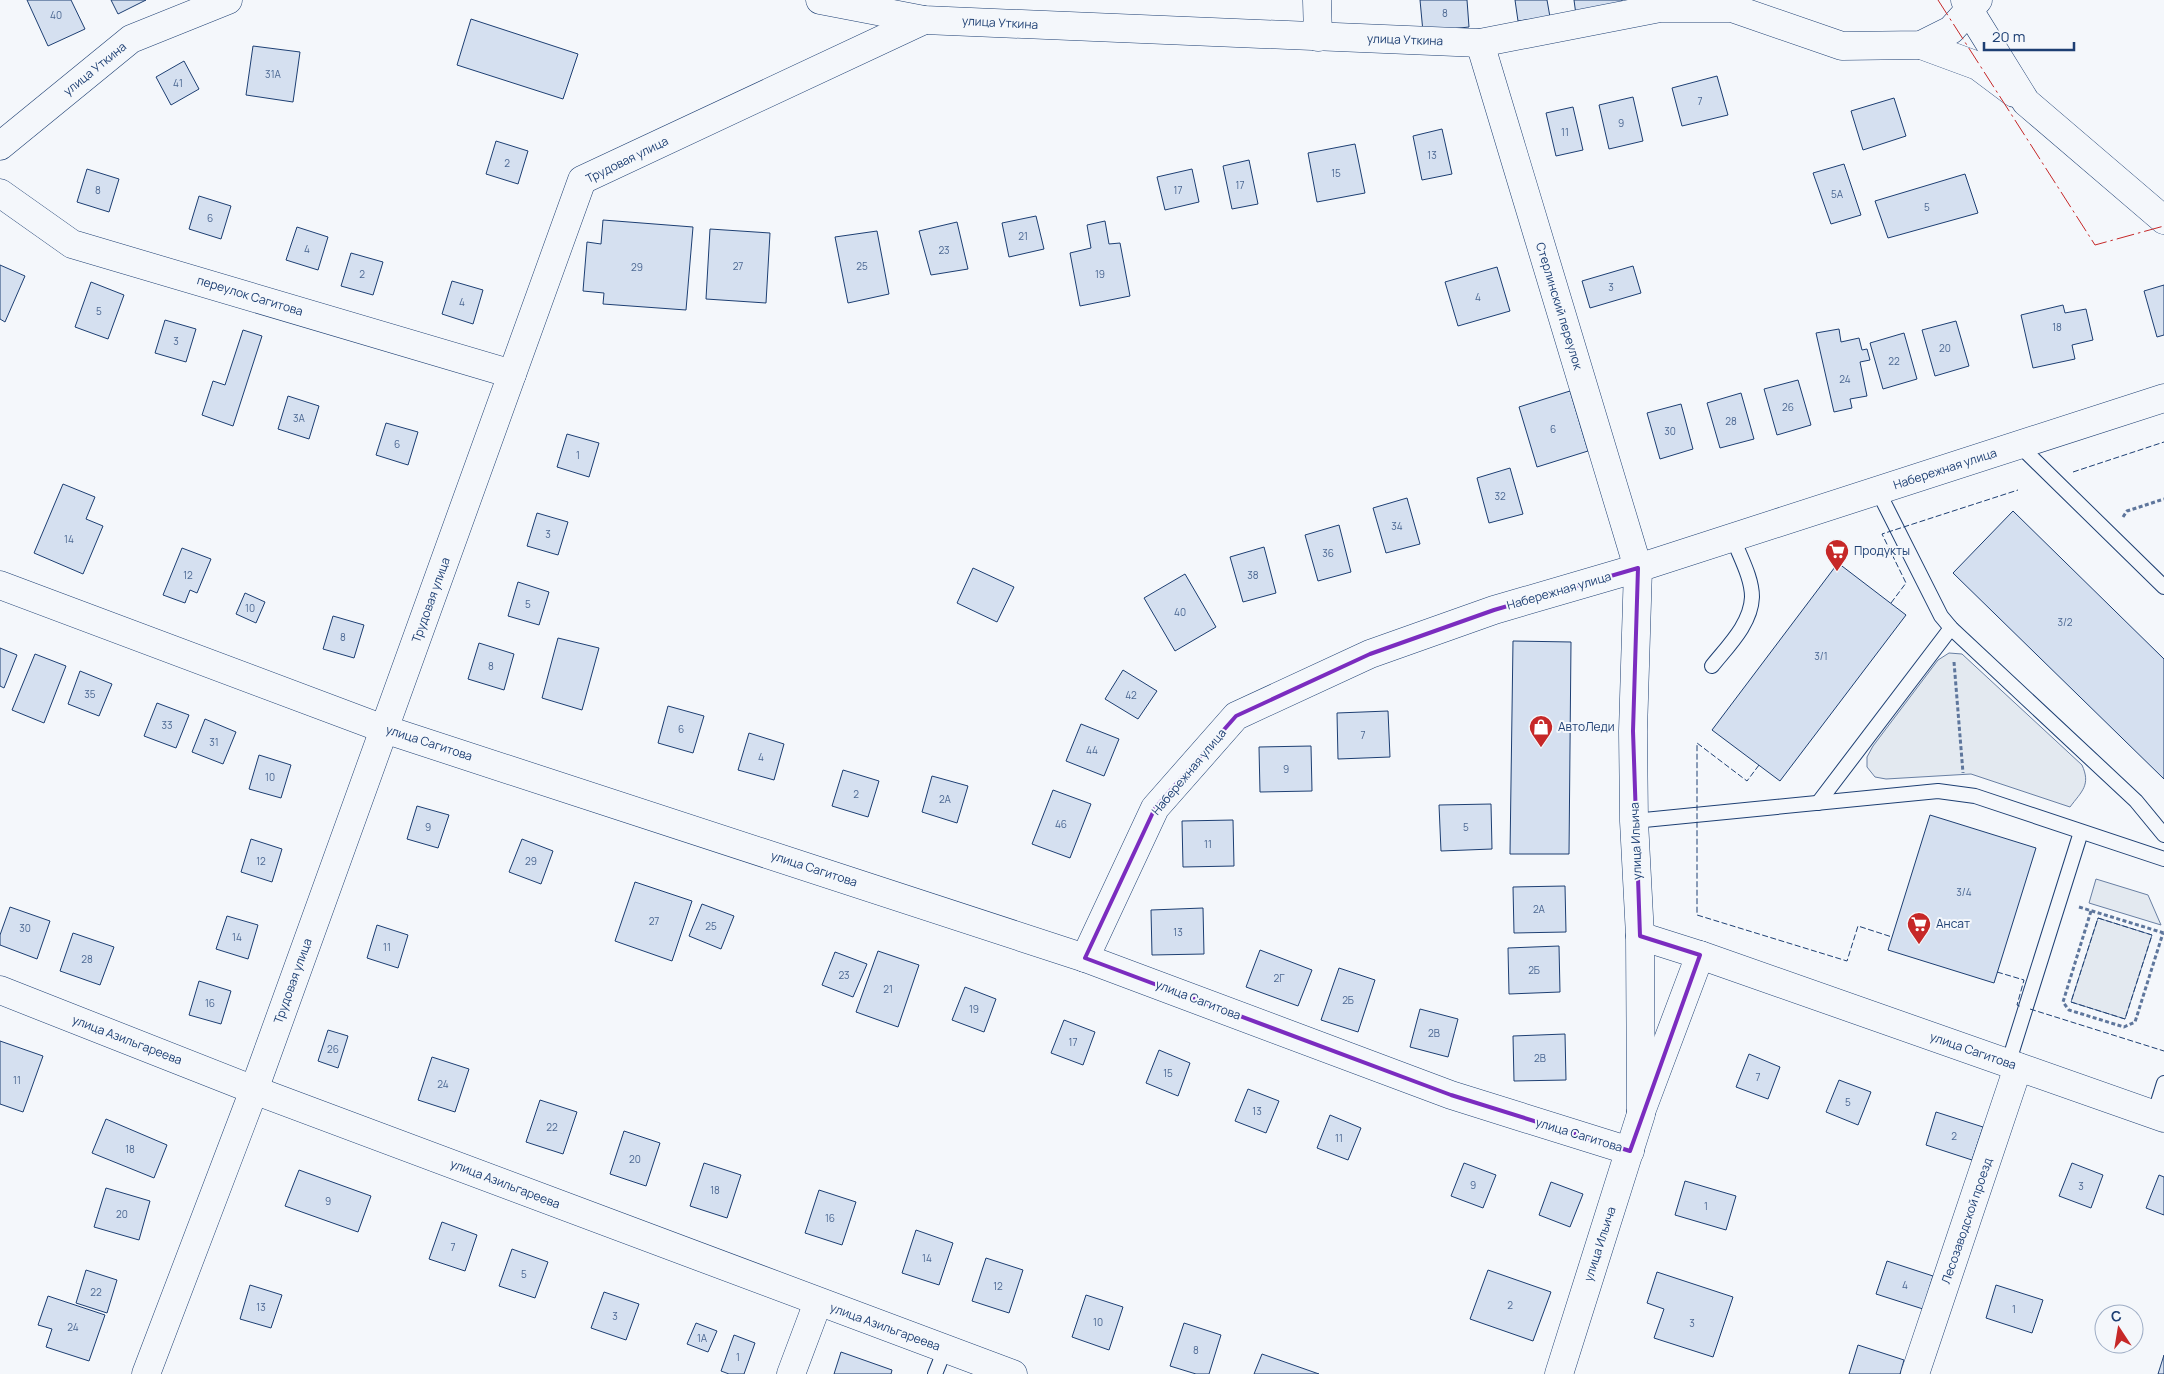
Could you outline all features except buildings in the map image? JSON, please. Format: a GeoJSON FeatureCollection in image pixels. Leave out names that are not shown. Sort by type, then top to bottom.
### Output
{"type":"FeatureCollection","features":[{"type":"Feature","properties":{"kind":"street","name":"улица Уткина"},"geometry":{"type":"LineString","coordinates":[[0,146],[131,39],[228,0]]}},
{"type":"Feature","properties":{"kind":"street","name":"улица Уткина"},"geometry":{"type":"LineString","coordinates":[[820,0],[924,20],[1480,43],[1660,8],[1732,8],[1842,46],[1921,45],[1951,30],[1971,3]]}},
{"type":"Feature","properties":{"kind":"street"},"geometry":{"type":"LineString","coordinates":[[1317,0],[1318,37]]}},
{"type":"Feature","properties":{"kind":"street"},"geometry":{"type":"LineString","coordinates":[[1971,3],[2026,102]]}},
{"type":"Feature","properties":{"kind":"street","name":"Трудовая улица"},"geometry":{"type":"LineString","coordinates":[[146,1374],[254,1090],[582,180],[924,20]]}},
{"type":"Feature","properties":{"kind":"street","name":"Стерлинский переулок"},"geometry":{"type":"LineString","coordinates":[[1480,43],[1638,568]]}},
{"type":"Feature","properties":{"kind":"street"},"geometry":{"type":"LineString","coordinates":[[1921,45],[1978,66],[2026,102],[2164,220]]}},
{"type":"Feature","properties":{"kind":"street","name":"переулок Сагитова"},"geometry":{"type":"LineString","coordinates":[[0,193],[72,244],[512,374]]}},
{"type":"Feature","properties":{"kind":"street","name":"Набережная улица"},"geometry":{"type":"LineString","coordinates":[[1085,958],[1156,808],[1236,716],[1370,654],[1494,610],[1638,568],[2164,398]]}},
{"type":"Feature","properties":{"kind":"street","name":"улица Ильича"},"geometry":{"type":"LineString","coordinates":[[1638,568],[1633,731],[1634,821],[1640,936],[1641,1114]]}},
{"type":"Feature","properties":{"kind":"street","name":"улица Сагитова"},"geometry":{"type":"LineString","coordinates":[[0,585],[384,729],[1085,958],[1451,1095],[1630,1151]]}},
{"type":"Feature","properties":{"kind":"street","name":"улица Сагитова"},"geometry":{"type":"LineString","coordinates":[[1640,936],[1700,954],[2159,1116]]}},
{"type":"Feature","properties":{"kind":"street","name":"улица Ильича"},"geometry":{"type":"LineString","coordinates":[[1559,1374],[1641,1114],[1700,954]]}},
{"type":"Feature","properties":{"kind":"street","name":"улица Азильгареева"},"geometry":{"type":"LineString","coordinates":[[0,990],[254,1090],[1012,1374]]}},
{"type":"Feature","properties":{"kind":"street","name":"Лесозаводской проезд"},"geometry":{"type":"LineString","coordinates":[[1915,1374],[2013,1065]]}},
{"type":"Feature","properties":{"kind":"street"},"geometry":{"type":"LineString","coordinates":[[791,1374],[818,1302]]}},
{"type":"Feature","properties":{"kind":"lane"},"geometry":{"type":"LineString","coordinates":[[2019,445],[2164,587]]}},
{"type":"Feature","properties":{"kind":"lane"},"geometry":{"type":"LineString","coordinates":[[1878,491],[1935,607],[1951,628],[2136,801],[2164,835]]}},
{"type":"Feature","properties":{"kind":"lane"},"geometry":{"type":"LineString","coordinates":[[1712,666],[1742,628],[1750,611],[1752,595],[1732,538]]}},
{"type":"Feature","properties":{"kind":"lane"},"geometry":{"type":"LineString","coordinates":[[1818,803],[1951,628]]}},
{"type":"Feature","properties":{"kind":"lane"},"geometry":{"type":"LineString","coordinates":[[1634,821],[1938,791],[1964,794],[2164,859]]}},
{"type":"Feature","properties":{"kind":"lane"},"geometry":{"type":"LineString","coordinates":[[2013,1065],[2081,832]]}},
{"type":"Feature","properties":{"kind":"lane"},"geometry":{"type":"LineString","coordinates":[[2159,1116],[2164,1083]]}},
{"type":"Feature","properties":{"kind":"lane"},"geometry":{"type":"LineString","coordinates":[[935,1374],[945,1349]]}},
{"type":"Feature","properties":{"kind":"path"},"geometry":{"type":"LineString","coordinates":[[2124,522],[2123,517],[2127,511],[2164,499]]}},
{"type":"Feature","properties":{"kind":"path"},"geometry":{"type":"LineString","coordinates":[[1951,628],[1964,794]]}},
{"type":"Feature","properties":{"kind":"path"},"geometry":{"type":"LineString","coordinates":[[2060,901],[2164,933],[2136,1022],[2124,1027],[2069,1010],[2063,1002],[2091,911]]}},
{"type":"Feature","properties":{"kind":"highlighted area"},"geometry":{"type":"Polygon","coordinates":[[[1638,568],[1633,731],[1640,936],[1700,955],[1630,1151],[1451,1095],[1085,958],[1155,808],[1236,716],[1370,654],[1494,610],[1638,568]]]}},
{"type":"Feature","properties":{"kind":"shaded area"},"geometry":{"type":"Polygon","coordinates":[[[1949,653],[1962,654],[2082,765],[2086,778],[2084,788],[2070,807],[1971,774],[1886,779],[1875,777],[1867,767],[1867,757],[1873,746],[1938,660],[1949,653]]]}},
{"type":"Feature","properties":{"kind":"shaded area"},"geometry":{"type":"Polygon","coordinates":[[[2096,879],[2148,895],[2161,925],[2089,903],[2096,879]]]}},
{"type":"Feature","properties":{"kind":"shaded area"},"geometry":{"type":"Polygon","coordinates":[[[2098,918],[2152,935],[2125,1019],[2071,1002],[2098,918]]]}},
{"type":"Feature","properties":{"kind":"fence"},"geometry":{"type":"LineString","coordinates":[[2073,472],[2164,442]]}},
{"type":"Feature","properties":{"kind":"fence"},"geometry":{"type":"LineString","coordinates":[[1891,603],[1906,583],[1882,534],[2018,490]]}},
{"type":"Feature","properties":{"kind":"fence"},"geometry":{"type":"LineString","coordinates":[[1759,765],[1747,781],[1697,743],[1697,915],[1847,961],[1858,926],[1892,937]]}},
{"type":"Feature","properties":{"kind":"fence"},"geometry":{"type":"LineString","coordinates":[[2098,918],[2152,935],[2125,1019],[2071,1002],[2098,918]]}},
{"type":"Feature","properties":{"kind":"fence"},"geometry":{"type":"LineString","coordinates":[[1997,972],[2024,980],[2017,1005],[2022,1007]]}},
{"type":"Feature","properties":{"kind":"fence"},"geometry":{"type":"LineString","coordinates":[[2030,1009],[2164,1051]]}},
{"type":"Feature","properties":{"kind":"power"},"geometry":{"type":"LineString","coordinates":[[1938,0],[2095,245],[2164,226]]}},
{"type":"Feature","properties":{"kind":"place","name":"Продукты"},"geometry":{"type":"Point","coordinates":[1837,572]}},
{"type":"Feature","properties":{"kind":"place","name":"АвтоЛеди"},"geometry":{"type":"Point","coordinates":[1541,748]}},
{"type":"Feature","properties":{"kind":"place","name":"Ансат"},"geometry":{"type":"Point","coordinates":[1919,945]}}]}
